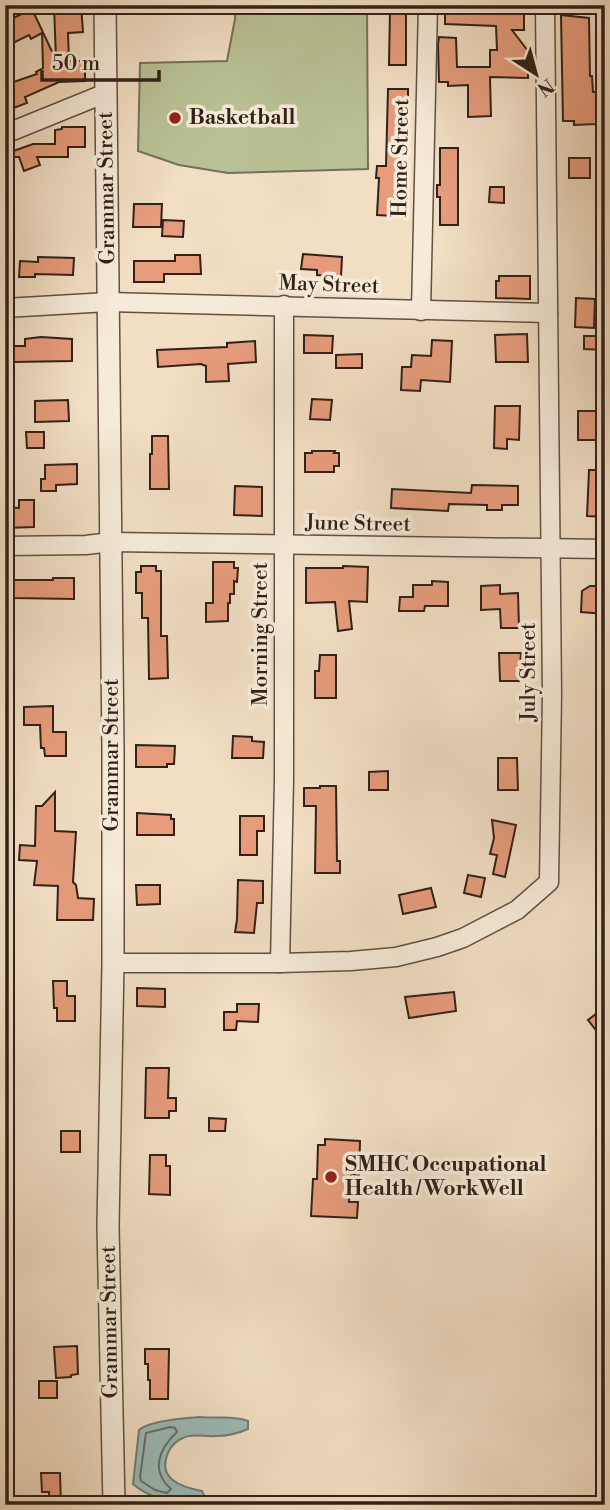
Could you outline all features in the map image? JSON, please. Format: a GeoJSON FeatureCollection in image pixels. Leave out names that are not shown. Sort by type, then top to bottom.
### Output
{"type":"FeatureCollection","features":[{"type":"Feature","properties":{"kind":"street","name":"Grammar Street"},"geometry":{"type":"LineString","coordinates":[[105,5],[113,963],[108,1226],[114,1505]]}},
{"type":"Feature","properties":{"kind":"street","name":"Home Street"},"geometry":{"type":"LineString","coordinates":[[421,311],[428,5]]}},
{"type":"Feature","properties":{"kind":"street","name":"July Street"},"geometry":{"type":"LineString","coordinates":[[113,963],[280,963],[396,957],[463,938],[517,910],[549,882],[552,782],[551,550],[545,5]]}},
{"type":"Feature","properties":{"kind":"street"},"geometry":{"type":"LineString","coordinates":[[5,134],[106,93]]}},
{"type":"Feature","properties":{"kind":"street","name":"May Street"},"geometry":{"type":"LineString","coordinates":[[5,308],[108,302],[548,313]]}},
{"type":"Feature","properties":{"kind":"street","name":"Morning Street"},"geometry":{"type":"LineString","coordinates":[[280,963],[284,816],[284,305]]}},
{"type":"Feature","properties":{"kind":"street","name":"June Street"},"geometry":{"type":"LineString","coordinates":[[5,546],[111,542],[605,549]]}},
{"type":"Feature","properties":{"kind":"green space"},"geometry":{"type":"Polygon","coordinates":[[[235,5],[367,5],[368,169],[228,173],[179,165],[138,151],[140,63],[227,61],[235,5]]]}},
{"type":"Feature","properties":{"kind":"water"},"geometry":{"type":"Polygon","coordinates":[[[200,1417],[248,1421],[248,1429],[224,1435],[194,1435],[180,1439],[169,1450],[165,1462],[168,1475],[179,1484],[202,1491],[206,1500],[187,1502],[158,1498],[133,1484],[139,1430],[159,1422],[200,1417]]]}},
{"type":"Feature","properties":{"kind":"building"},"geometry":{"type":"Polygon","coordinates":[[[54,5],[81,5],[83,32],[68,33],[69,61],[85,61],[85,81],[59,82],[25,97],[27,103],[11,109],[5,85],[37,74],[36,72],[43,68],[42,33],[31,39],[29,35],[5,47],[5,22],[32,9],[56,60],[54,5]]]}},
{"type":"Feature","properties":{"kind":"building"},"geometry":{"type":"Polygon","coordinates":[[[445,5],[483,5],[483,12],[496,12],[496,7],[500,12],[524,12],[524,30],[512,30],[528,51],[528,78],[490,77],[491,116],[468,117],[468,85],[448,86],[448,82],[439,82],[438,44],[439,37],[456,38],[457,67],[490,67],[490,50],[497,50],[496,26],[445,24],[445,5]]]}},
{"type":"Feature","properties":{"kind":"building"},"geometry":{"type":"Polygon","coordinates":[[[390,10],[406,11],[406,65],[389,65],[390,10]]]}},
{"type":"Feature","properties":{"kind":"building"},"geometry":{"type":"Polygon","coordinates":[[[561,15],[589,18],[590,76],[593,92],[596,92],[596,124],[574,125],[574,121],[563,121],[561,15]]]}},
{"type":"Feature","properties":{"kind":"building"},"geometry":{"type":"Polygon","coordinates":[[[388,89],[408,89],[408,111],[403,111],[402,190],[395,190],[394,216],[377,215],[377,166],[386,166],[388,89]]]}},
{"type":"Feature","properties":{"kind":"building"},"geometry":{"type":"Polygon","coordinates":[[[62,127],[85,127],[85,147],[68,147],[68,157],[37,157],[40,165],[24,171],[19,157],[5,157],[5,154],[33,144],[55,144],[55,130],[62,127]]]}},
{"type":"Feature","properties":{"kind":"building"},"geometry":{"type":"Polygon","coordinates":[[[440,148],[458,148],[458,225],[440,225],[437,185],[440,185],[440,148]]]}},
{"type":"Feature","properties":{"kind":"building"},"geometry":{"type":"Polygon","coordinates":[[[569,158],[590,158],[590,178],[569,178],[569,158]]]}},
{"type":"Feature","properties":{"kind":"building"},"geometry":{"type":"Polygon","coordinates":[[[490,187],[504,187],[504,203],[489,202],[490,187]]]}},
{"type":"Feature","properties":{"kind":"building"},"geometry":{"type":"Polygon","coordinates":[[[134,204],[162,204],[161,227],[133,227],[134,204]]]}},
{"type":"Feature","properties":{"kind":"building"},"geometry":{"type":"Polygon","coordinates":[[[163,220],[184,221],[183,237],[162,236],[163,220]]]}},
{"type":"Feature","properties":{"kind":"building"},"geometry":{"type":"Polygon","coordinates":[[[303,254],[342,257],[341,277],[317,275],[317,270],[301,269],[303,254]]]}},
{"type":"Feature","properties":{"kind":"building"},"geometry":{"type":"Polygon","coordinates":[[[175,255],[200,255],[201,274],[164,274],[164,282],[134,282],[134,261],[175,261],[175,255]]]}},
{"type":"Feature","properties":{"kind":"building"},"geometry":{"type":"Polygon","coordinates":[[[38,257],[74,258],[73,275],[35,274],[35,277],[19,277],[20,261],[38,262],[38,257]]]}},
{"type":"Feature","properties":{"kind":"building"},"geometry":{"type":"Polygon","coordinates":[[[499,276],[530,276],[530,299],[496,298],[496,281],[499,281],[499,276]]]}},
{"type":"Feature","properties":{"kind":"building"},"geometry":{"type":"Polygon","coordinates":[[[576,298],[595,299],[594,328],[575,327],[576,298]]]}},
{"type":"Feature","properties":{"kind":"building"},"geometry":{"type":"Polygon","coordinates":[[[527,334],[528,362],[496,362],[495,335],[527,334]]]}},
{"type":"Feature","properties":{"kind":"building"},"geometry":{"type":"Polygon","coordinates":[[[304,335],[333,336],[332,353],[304,353],[304,335]]]}},
{"type":"Feature","properties":{"kind":"building"},"geometry":{"type":"Polygon","coordinates":[[[584,336],[605,336],[605,350],[584,349],[584,336]]]}},
{"type":"Feature","properties":{"kind":"building"},"geometry":{"type":"Polygon","coordinates":[[[25,339],[72,339],[72,361],[14,362],[14,346],[25,346],[25,339]]]}},
{"type":"Feature","properties":{"kind":"building"},"geometry":{"type":"Polygon","coordinates":[[[432,340],[452,341],[450,382],[421,380],[420,391],[401,390],[402,367],[411,367],[412,355],[431,356],[432,340]]]}},
{"type":"Feature","properties":{"kind":"building"},"geometry":{"type":"Polygon","coordinates":[[[255,341],[256,362],[228,364],[229,381],[206,382],[206,366],[201,364],[158,367],[157,350],[227,347],[227,343],[255,341]]]}},
{"type":"Feature","properties":{"kind":"building"},"geometry":{"type":"Polygon","coordinates":[[[362,354],[362,368],[336,368],[336,355],[362,354]]]}},
{"type":"Feature","properties":{"kind":"building"},"geometry":{"type":"Polygon","coordinates":[[[312,399],[332,400],[330,420],[310,419],[312,399]]]}},
{"type":"Feature","properties":{"kind":"building"},"geometry":{"type":"Polygon","coordinates":[[[68,400],[69,421],[35,422],[35,401],[68,400]]]}},
{"type":"Feature","properties":{"kind":"building"},"geometry":{"type":"Polygon","coordinates":[[[495,406],[520,406],[519,440],[507,439],[507,449],[494,448],[495,406]]]}},
{"type":"Feature","properties":{"kind":"building"},"geometry":{"type":"Polygon","coordinates":[[[578,411],[596,411],[597,440],[578,440],[578,411]]]}},
{"type":"Feature","properties":{"kind":"building"},"geometry":{"type":"Polygon","coordinates":[[[26,432],[44,432],[44,448],[27,448],[26,432]]]}},
{"type":"Feature","properties":{"kind":"building"},"geometry":{"type":"Polygon","coordinates":[[[152,436],[168,436],[169,489],[150,489],[152,436]]]}},
{"type":"Feature","properties":{"kind":"building"},"geometry":{"type":"Polygon","coordinates":[[[305,453],[339,453],[339,466],[334,466],[334,472],[305,472],[305,453]]]}},
{"type":"Feature","properties":{"kind":"building"},"geometry":{"type":"Polygon","coordinates":[[[77,464],[77,484],[56,485],[56,491],[41,491],[41,479],[45,479],[45,465],[77,464]]]}},
{"type":"Feature","properties":{"kind":"building"},"geometry":{"type":"Polygon","coordinates":[[[589,470],[605,470],[605,517],[587,516],[589,470]]]}},
{"type":"Feature","properties":{"kind":"building"},"geometry":{"type":"Polygon","coordinates":[[[472,485],[518,486],[518,505],[502,505],[502,510],[487,510],[487,505],[449,504],[448,511],[391,508],[392,489],[471,493],[472,485]]]}},
{"type":"Feature","properties":{"kind":"building"},"geometry":{"type":"Polygon","coordinates":[[[235,486],[262,487],[262,516],[234,515],[235,486]]]}},
{"type":"Feature","properties":{"kind":"building"},"geometry":{"type":"Polygon","coordinates":[[[19,500],[34,500],[34,527],[5,528],[5,507],[19,508],[19,500]]]}},
{"type":"Feature","properties":{"kind":"building"},"geometry":{"type":"Polygon","coordinates":[[[213,562],[234,562],[234,568],[238,568],[234,594],[230,594],[228,603],[228,621],[206,622],[206,603],[213,603],[213,562]]]}},
{"type":"Feature","properties":{"kind":"building"},"geometry":{"type":"Polygon","coordinates":[[[141,566],[156,566],[156,571],[161,571],[161,636],[167,636],[168,678],[149,679],[148,618],[142,618],[142,593],[136,593],[136,572],[141,572],[141,566]]]}},
{"type":"Feature","properties":{"kind":"building"},"geometry":{"type":"Polygon","coordinates":[[[368,567],[367,602],[349,601],[352,629],[338,631],[335,602],[306,603],[306,568],[368,567]]]}},
{"type":"Feature","properties":{"kind":"building"},"geometry":{"type":"Polygon","coordinates":[[[74,578],[74,599],[13,598],[13,580],[74,578]]]}},
{"type":"Feature","properties":{"kind":"building"},"geometry":{"type":"Polygon","coordinates":[[[432,581],[448,582],[448,606],[425,606],[424,611],[399,611],[400,597],[413,597],[413,585],[432,585],[432,581]]]}},
{"type":"Feature","properties":{"kind":"building"},"geometry":{"type":"Polygon","coordinates":[[[500,585],[500,594],[518,593],[519,628],[501,628],[500,609],[481,610],[481,586],[500,585]]]}},
{"type":"Feature","properties":{"kind":"building"},"geometry":{"type":"Polygon","coordinates":[[[590,586],[605,586],[605,614],[581,612],[582,591],[590,586]]]}},
{"type":"Feature","properties":{"kind":"building"},"geometry":{"type":"Polygon","coordinates":[[[499,653],[521,653],[519,681],[500,681],[499,653]]]}},
{"type":"Feature","properties":{"kind":"building"},"geometry":{"type":"Polygon","coordinates":[[[320,655],[336,655],[336,698],[315,698],[315,671],[319,671],[320,655]]]}},
{"type":"Feature","properties":{"kind":"building"},"geometry":{"type":"Polygon","coordinates":[[[53,706],[53,732],[66,732],[66,756],[45,756],[44,748],[41,748],[40,725],[24,725],[24,707],[53,706]]]}},
{"type":"Feature","properties":{"kind":"building"},"geometry":{"type":"Polygon","coordinates":[[[233,736],[252,737],[252,741],[264,742],[263,758],[232,758],[233,736]]]}},
{"type":"Feature","properties":{"kind":"building"},"geometry":{"type":"Polygon","coordinates":[[[136,745],[175,746],[174,764],[167,764],[167,767],[136,767],[136,745]]]}},
{"type":"Feature","properties":{"kind":"building"},"geometry":{"type":"Polygon","coordinates":[[[498,758],[517,758],[518,790],[498,790],[498,758]]]}},
{"type":"Feature","properties":{"kind":"building"},"geometry":{"type":"Polygon","coordinates":[[[388,771],[388,790],[369,790],[369,772],[388,771]]]}},
{"type":"Feature","properties":{"kind":"building"},"geometry":{"type":"Polygon","coordinates":[[[336,786],[337,861],[340,861],[340,873],[315,873],[316,806],[304,806],[304,788],[336,786]]]}},
{"type":"Feature","properties":{"kind":"building"},"geometry":{"type":"Polygon","coordinates":[[[55,792],[55,831],[76,832],[73,882],[78,898],[94,899],[93,920],[57,920],[58,886],[34,885],[37,861],[19,860],[20,845],[35,846],[36,806],[42,806],[55,792]]]}},
{"type":"Feature","properties":{"kind":"building"},"geometry":{"type":"Polygon","coordinates":[[[137,813],[171,815],[171,819],[174,819],[174,835],[137,835],[137,813]]]}},
{"type":"Feature","properties":{"kind":"building"},"geometry":{"type":"Polygon","coordinates":[[[240,816],[264,816],[264,831],[257,831],[257,855],[240,855],[240,816]]]}},
{"type":"Feature","properties":{"kind":"building"},"geometry":{"type":"Polygon","coordinates":[[[492,820],[516,825],[505,877],[493,874],[497,855],[490,854],[494,838],[492,820]]]}},
{"type":"Feature","properties":{"kind":"building"},"geometry":{"type":"Polygon","coordinates":[[[468,875],[485,878],[481,897],[464,893],[468,875]]]}},
{"type":"Feature","properties":{"kind":"building"},"geometry":{"type":"Polygon","coordinates":[[[238,880],[263,881],[263,903],[257,903],[254,933],[235,932],[238,880]]]}},
{"type":"Feature","properties":{"kind":"building"},"geometry":{"type":"Polygon","coordinates":[[[136,885],[160,885],[160,904],[137,905],[136,885]]]}},
{"type":"Feature","properties":{"kind":"building"},"geometry":{"type":"Polygon","coordinates":[[[431,888],[436,907],[403,914],[399,895],[431,888]]]}},
{"type":"Feature","properties":{"kind":"building"},"geometry":{"type":"Polygon","coordinates":[[[53,981],[67,981],[67,996],[75,996],[75,1021],[57,1021],[53,981]]]}},
{"type":"Feature","properties":{"kind":"building"},"geometry":{"type":"Polygon","coordinates":[[[137,988],[165,989],[165,1007],[137,1006],[137,988]]]}},
{"type":"Feature","properties":{"kind":"building"},"geometry":{"type":"Polygon","coordinates":[[[454,992],[456,1011],[409,1018],[405,997],[454,992]]]}},
{"type":"Feature","properties":{"kind":"building"},"geometry":{"type":"Polygon","coordinates":[[[237,1004],[259,1004],[258,1022],[237,1021],[236,1030],[224,1030],[224,1012],[237,1012],[237,1004]]]}},
{"type":"Feature","properties":{"kind":"building"},"geometry":{"type":"Polygon","coordinates":[[[605,1007],[605,1042],[588,1020],[605,1007]]]}},
{"type":"Feature","properties":{"kind":"building"},"geometry":{"type":"Polygon","coordinates":[[[146,1068],[169,1068],[168,1098],[176,1098],[176,1111],[169,1111],[169,1118],[145,1118],[146,1068]]]}},
{"type":"Feature","properties":{"kind":"building"},"geometry":{"type":"Polygon","coordinates":[[[209,1118],[226,1119],[225,1131],[209,1131],[209,1118]]]}},
{"type":"Feature","properties":{"kind":"building"},"geometry":{"type":"Polygon","coordinates":[[[61,1131],[80,1131],[80,1152],[61,1152],[61,1131]]]}},
{"type":"Feature","properties":{"kind":"building","name":"SMHC Occupational Health / WorkWell"},"geometry":{"type":"Polygon","coordinates":[[[325,1139],[360,1141],[359,1175],[351,1174],[349,1202],[358,1202],[357,1218],[311,1216],[313,1179],[317,1179],[318,1145],[325,1145],[325,1139]]]}},
{"type":"Feature","properties":{"kind":"building"},"geometry":{"type":"Polygon","coordinates":[[[150,1155],[166,1155],[166,1166],[170,1166],[170,1195],[149,1194],[150,1155]]]}},
{"type":"Feature","properties":{"kind":"building"},"geometry":{"type":"Polygon","coordinates":[[[77,1346],[78,1374],[56,1378],[54,1347],[77,1346]]]}},
{"type":"Feature","properties":{"kind":"building"},"geometry":{"type":"Polygon","coordinates":[[[145,1349],[169,1349],[168,1399],[150,1399],[145,1349]]]}},
{"type":"Feature","properties":{"kind":"building"},"geometry":{"type":"Polygon","coordinates":[[[39,1381],[57,1381],[57,1398],[39,1398],[39,1381]]]}},
{"type":"Feature","properties":{"kind":"building"},"geometry":{"type":"Polygon","coordinates":[[[41,1473],[60,1473],[61,1505],[49,1505],[49,1492],[42,1492],[41,1473]]]}},
{"type":"Feature","properties":{"kind":"place","name":"Basketball"},"geometry":{"type":"Point","coordinates":[175,118]}},
{"type":"Feature","properties":{"kind":"place","name":"SMHC Occupational Health / WorkWell"},"geometry":{"type":"Point","coordinates":[331,1177]}}]}
